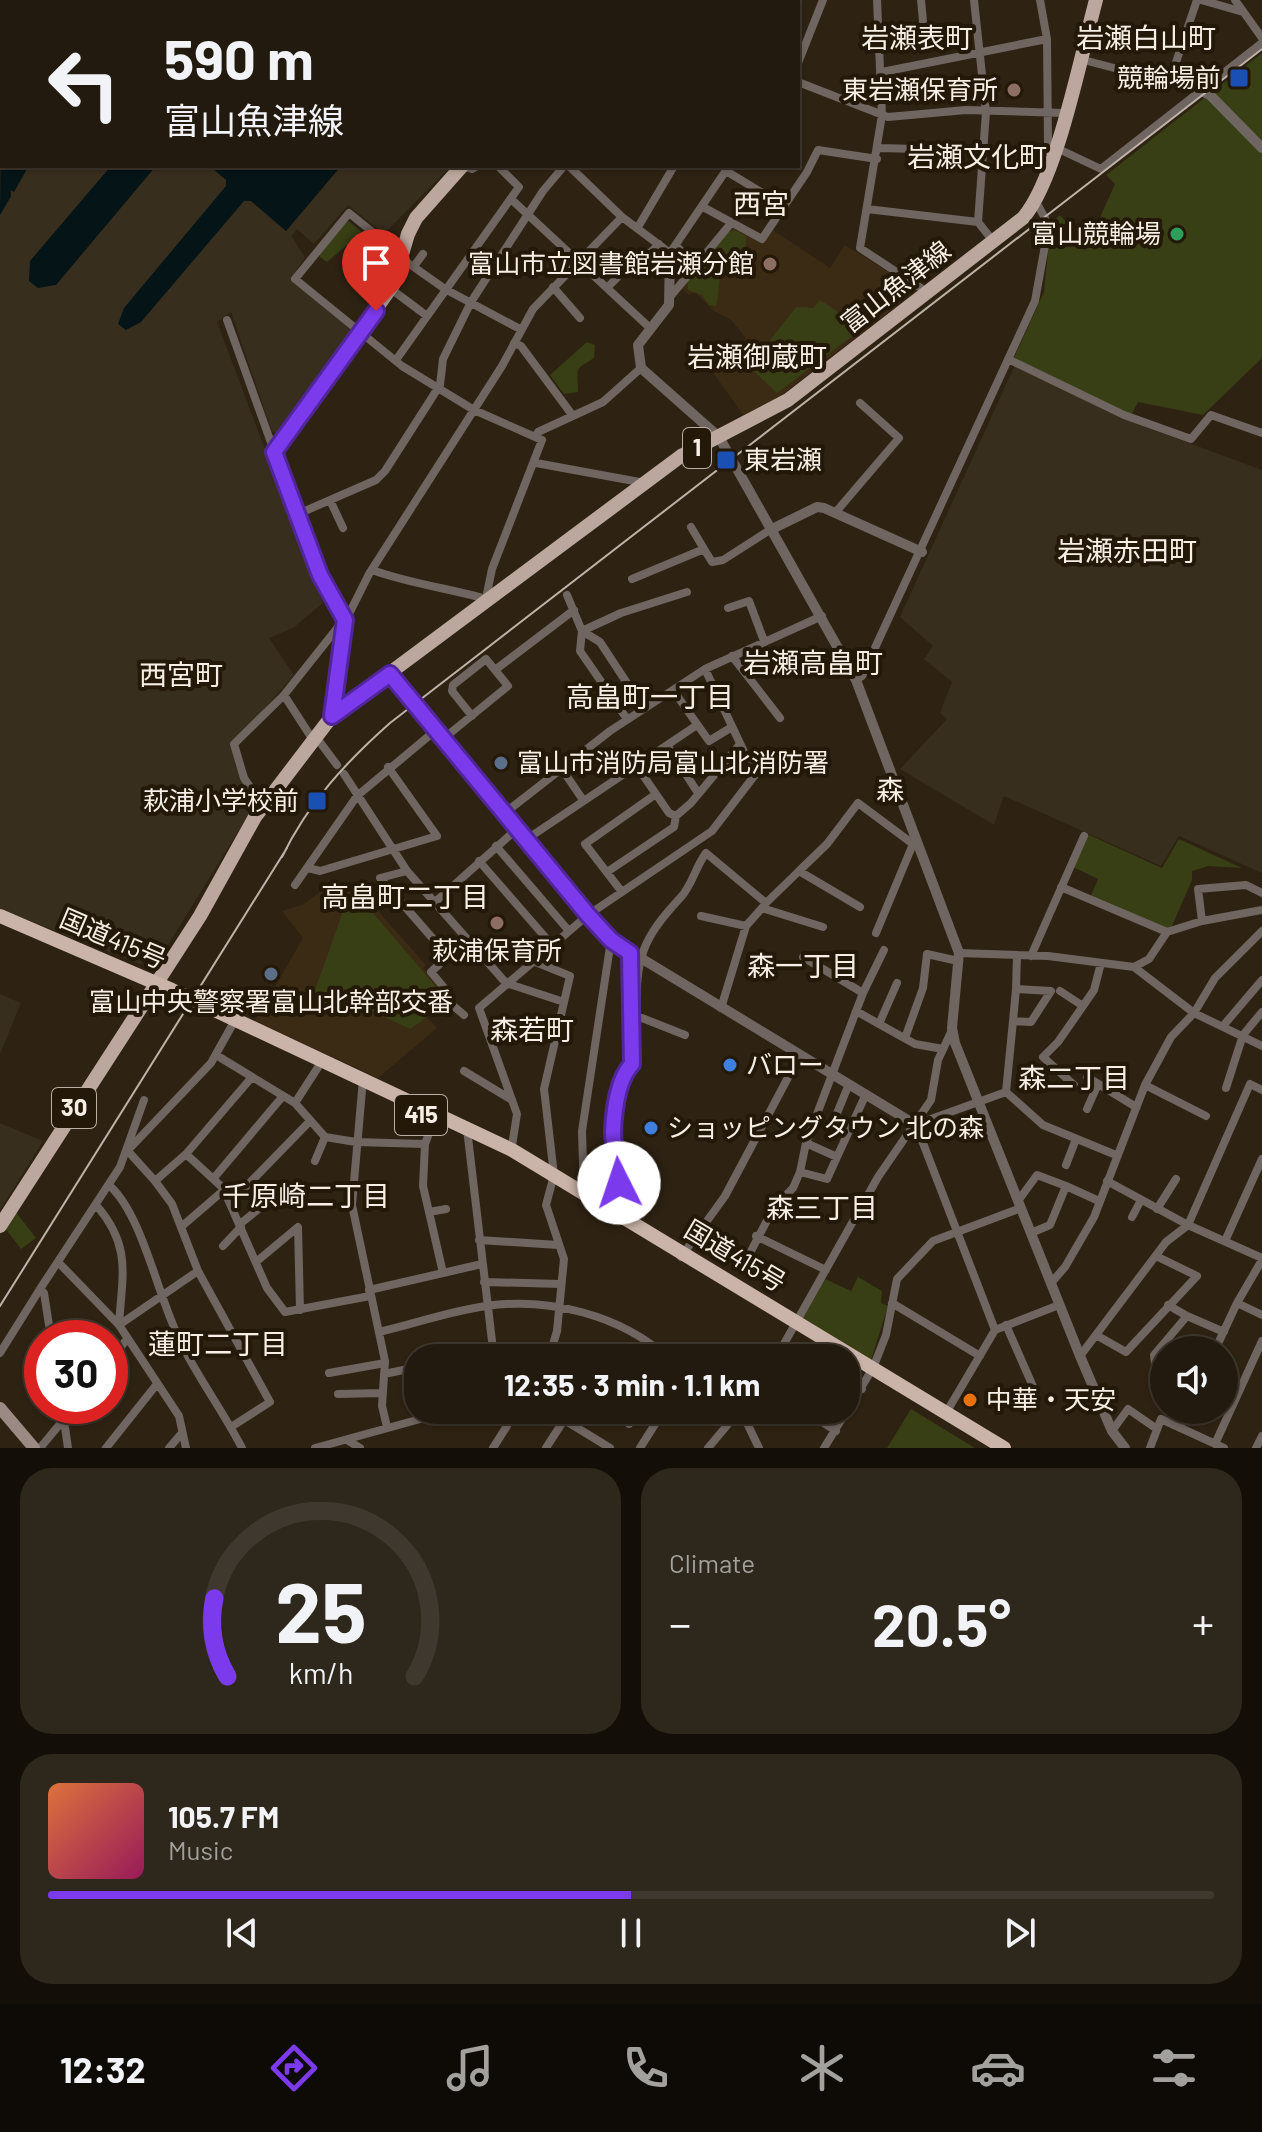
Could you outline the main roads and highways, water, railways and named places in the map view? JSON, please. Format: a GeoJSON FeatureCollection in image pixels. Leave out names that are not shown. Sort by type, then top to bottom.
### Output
{"type":"FeatureCollection","features":[{"type":"Feature","properties":{"kind":"highway","name":"国道415号"},"geometry":{"type":"LineString","coordinates":[[0,916],[511,1153],[795,1325],[868,1377],[946,1413],[1004,1448]]}},
{"type":"Feature","properties":{"kind":"highway","name":"国道415号"},"geometry":{"type":"LineString","coordinates":[[0,924],[154,987]]}},
{"type":"Feature","properties":{"kind":"highway","name":"国道415号"},"geometry":{"type":"LineString","coordinates":[[795,1325],[822,1344]]}},
{"type":"Feature","properties":{"kind":"highway","name":"国道415号"},"geometry":{"type":"LineString","coordinates":[[860,1371],[991,1448]]}},
{"type":"Feature","properties":{"kind":"main road","name":"富山魚津線"},"geometry":{"type":"LineString","coordinates":[[332,716],[681,456],[781,405],[1023,218],[1036,202],[1054,149],[1096,0]]}},
{"type":"Feature","properties":{"kind":"main road"},"geometry":{"type":"LineString","coordinates":[[332,716],[345,620],[320,575],[274,452],[391,289],[416,218],[460,168]]}},
{"type":"Feature","properties":{"kind":"main road","name":"1"},"geometry":{"type":"LineString","coordinates":[[154,987],[200,916],[221,873],[263,806],[332,716]]}},
{"type":"Feature","properties":{"kind":"main road","name":"30"},"geometry":{"type":"LineString","coordinates":[[0,1226],[154,987]]}},
{"type":"Feature","properties":{"kind":"main road"},"geometry":{"type":"LineString","coordinates":[[0,1408],[34,1448]]}},
{"type":"Feature","properties":{"kind":"tram line"},"geometry":{"type":"LineString","coordinates":[[282,857],[292,837],[329,784],[390,723],[1262,49]]}},
{"type":"Feature","properties":{"kind":"tram line"},"geometry":{"type":"LineString","coordinates":[[0,1306],[287,848]]}},
{"type":"Feature","properties":{"kind":"place","name":"競輪場前"},"geometry":{"type":"Point","coordinates":[1239,78]}},
{"type":"Feature","properties":{"kind":"place","name":"東岩瀬保育所"},"geometry":{"type":"Point","coordinates":[1014,90]}},
{"type":"Feature","properties":{"kind":"place","name":"富山競輪場"},"geometry":{"type":"Point","coordinates":[1177,234]}},
{"type":"Feature","properties":{"kind":"place","name":"富山市立図書館岩瀬分館"},"geometry":{"type":"Point","coordinates":[770,264]}},
{"type":"Feature","properties":{"kind":"place","name":"東岩瀬"},"geometry":{"type":"Point","coordinates":[726,460]}},
{"type":"Feature","properties":{"kind":"place","name":"富山市消防局富山北消防署"},"geometry":{"type":"Point","coordinates":[501,763]}},
{"type":"Feature","properties":{"kind":"place","name":"萩浦小学校前"},"geometry":{"type":"Point","coordinates":[317,801]}},
{"type":"Feature","properties":{"kind":"place","name":"萩浦保育所"},"geometry":{"type":"Point","coordinates":[497,923]}},
{"type":"Feature","properties":{"kind":"place","name":"富山中央警察署富山北幹部交番"},"geometry":{"type":"Point","coordinates":[271,974]}},
{"type":"Feature","properties":{"kind":"place","name":"バロー"},"geometry":{"type":"Point","coordinates":[730,1065]}},
{"type":"Feature","properties":{"kind":"place","name":"ショッピングタウン 北の森"},"geometry":{"type":"Point","coordinates":[651,1128]}},
{"type":"Feature","properties":{"kind":"place","name":"中華・天安"},"geometry":{"type":"Point","coordinates":[970,1400]}},
{"type":"Feature","properties":{"kind":"district","name":"岩瀬表町"},"geometry":{"type":"Point","coordinates":[917,38]}},
{"type":"Feature","properties":{"kind":"district","name":"岩瀬白山町"},"geometry":{"type":"Point","coordinates":[1146,38]}},
{"type":"Feature","properties":{"kind":"district","name":"岩瀬文化町"},"geometry":{"type":"Point","coordinates":[977,157]}},
{"type":"Feature","properties":{"kind":"district","name":"西宮"},"geometry":{"type":"Point","coordinates":[761,204]}},
{"type":"Feature","properties":{"kind":"district","name":"岩瀬御蔵町"},"geometry":{"type":"Point","coordinates":[757,357]}},
{"type":"Feature","properties":{"kind":"district","name":"岩瀬赤田町"},"geometry":{"type":"Point","coordinates":[1127,551]}},
{"type":"Feature","properties":{"kind":"district","name":"岩瀬高畠町"},"geometry":{"type":"Point","coordinates":[813,663]}},
{"type":"Feature","properties":{"kind":"district","name":"西宮町"},"geometry":{"type":"Point","coordinates":[181,675]}},
{"type":"Feature","properties":{"kind":"district","name":"高畠町一丁目"},"geometry":{"type":"Point","coordinates":[650,697]}},
{"type":"Feature","properties":{"kind":"district","name":"森"},"geometry":{"type":"Point","coordinates":[890,790]}},
{"type":"Feature","properties":{"kind":"district","name":"高畠町二丁目"},"geometry":{"type":"Point","coordinates":[405,897]}},
{"type":"Feature","properties":{"kind":"district","name":"森一丁目"},"geometry":{"type":"Point","coordinates":[803,966]}},
{"type":"Feature","properties":{"kind":"district","name":"森若町"},"geometry":{"type":"Point","coordinates":[532,1030]}},
{"type":"Feature","properties":{"kind":"district","name":"森二丁目"},"geometry":{"type":"Point","coordinates":[1074,1078]}},
{"type":"Feature","properties":{"kind":"district","name":"千原崎二丁目"},"geometry":{"type":"Point","coordinates":[306,1196]}},
{"type":"Feature","properties":{"kind":"district","name":"森三丁目"},"geometry":{"type":"Point","coordinates":[822,1208]}},
{"type":"Feature","properties":{"kind":"district","name":"蓮町二丁目"},"geometry":{"type":"Point","coordinates":[218,1344]}}]}
